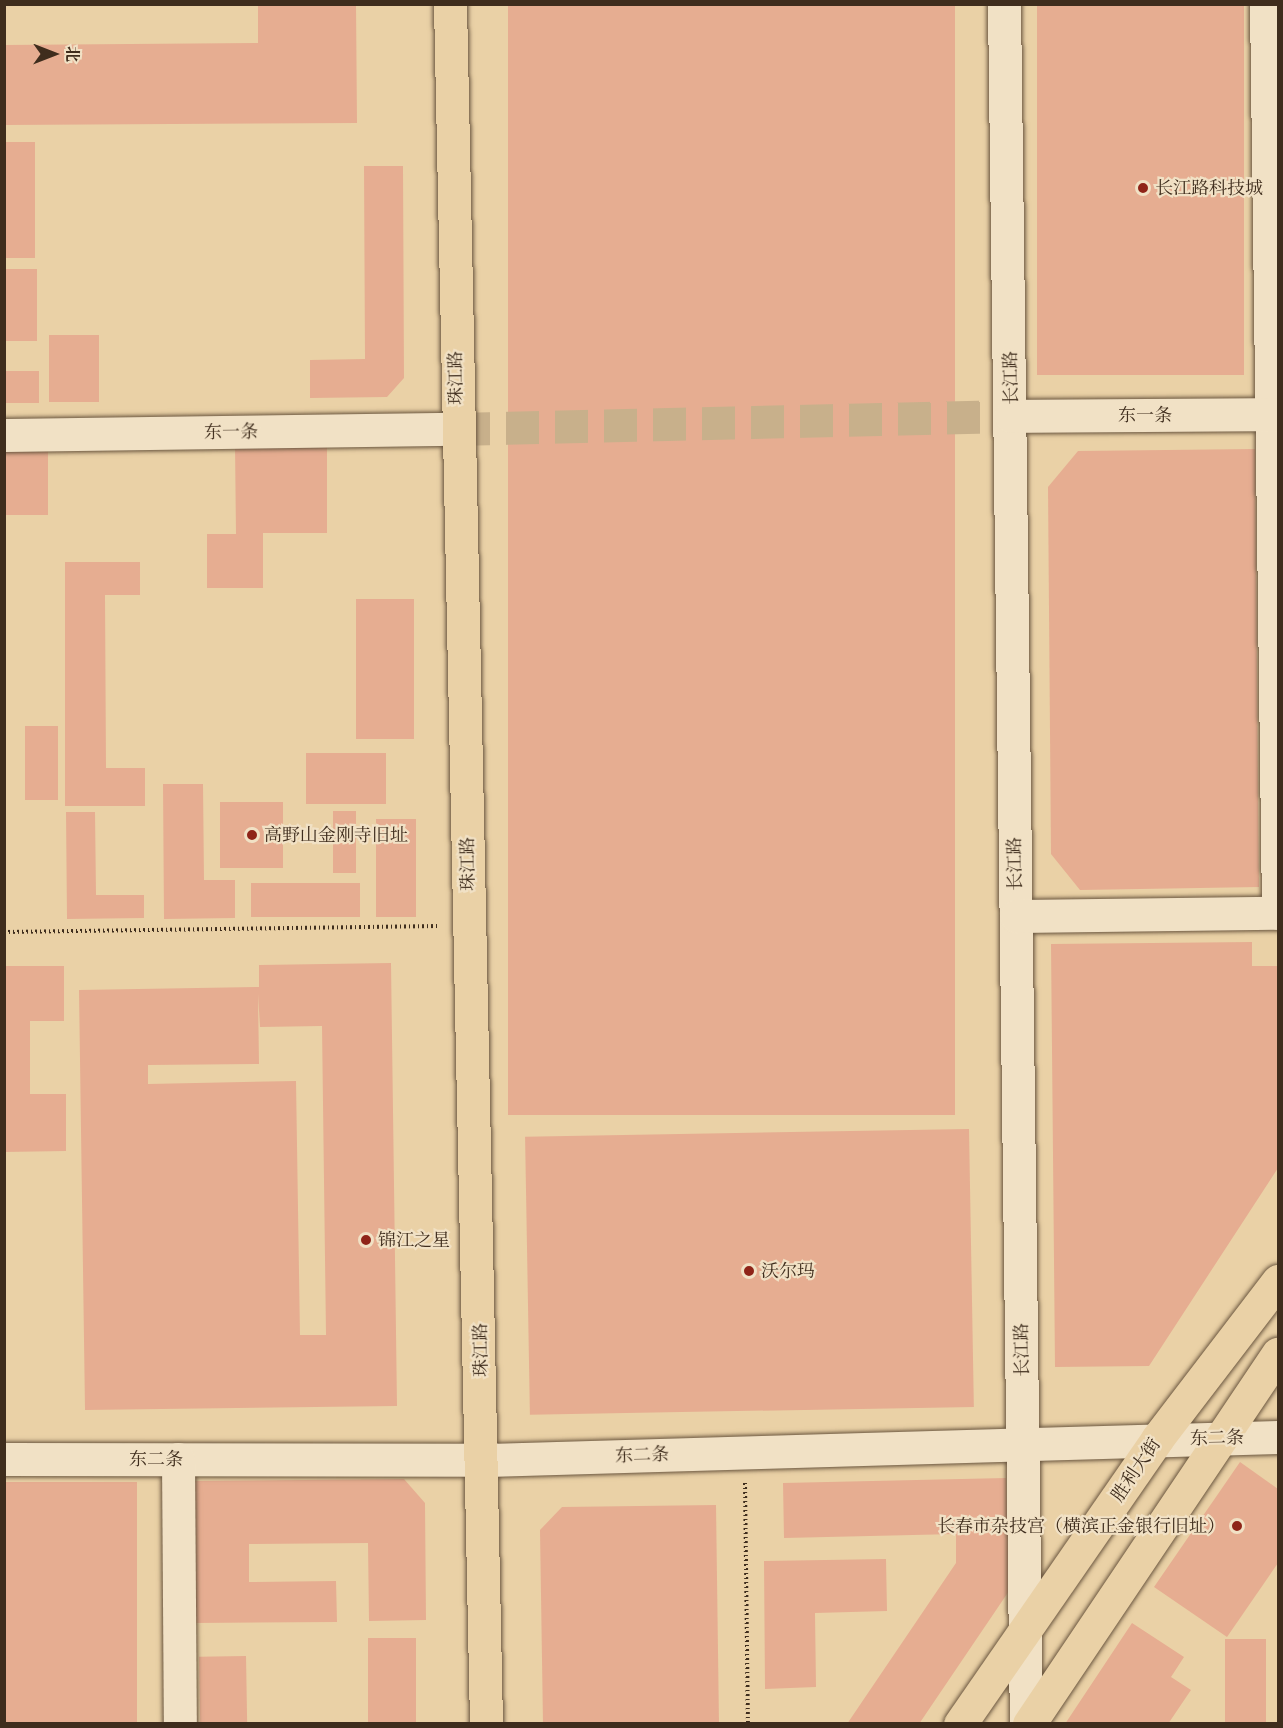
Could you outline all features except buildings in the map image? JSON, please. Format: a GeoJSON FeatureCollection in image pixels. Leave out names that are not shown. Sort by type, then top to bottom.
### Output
{"type":"FeatureCollection","features":[{"type":"Feature","properties":{"kind":"main road","name":"珠江路"},"geometry":{"type":"LineString","coordinates":[[450,4],[457,429],[483,1460],[486,1724]]}},
{"type":"Feature","properties":{"kind":"main road","name":"胜利大街"},"geometry":{"type":"LineString","coordinates":[[960,1724],[1025,1634],[1157,1439],[1278,1281]]}},
{"type":"Feature","properties":{"kind":"main road"},"geometry":{"type":"LineString","coordinates":[[1028,1724],[1278,1354]]}},
{"type":"Feature","properties":{"kind":"street","name":"长江路"},"geometry":{"type":"LineString","coordinates":[[1004,4],[1028,1724]]}},
{"type":"Feature","properties":{"kind":"street"},"geometry":{"type":"LineString","coordinates":[[1016,916],[1278,913],[1274,414],[1266,4]]}},
{"type":"Feature","properties":{"kind":"street","name":"东一条"},"geometry":{"type":"LineString","coordinates":[[1011,416],[1274,414]]}},
{"type":"Feature","properties":{"kind":"street","name":"东一条"},"geometry":{"type":"LineString","coordinates":[[4,435],[457,429]]}},
{"type":"Feature","properties":{"kind":"street","name":"东二条"},"geometry":{"type":"LineString","coordinates":[[4,1459],[483,1460],[1278,1437]]}},
{"type":"Feature","properties":{"kind":"street"},"geometry":{"type":"LineString","coordinates":[[178,1460],[180,1724]]}},
{"type":"Feature","properties":{"kind":"path"},"geometry":{"type":"LineString","coordinates":[[4,932],[470,925]]}},
{"type":"Feature","properties":{"kind":"path"},"geometry":{"type":"LineString","coordinates":[[744,1452],[748,1724]]}},
{"type":"Feature","properties":{"kind":"tunnel"},"geometry":{"type":"LineString","coordinates":[[457,429],[1011,416]]}},
{"type":"Feature","properties":{"kind":"place","name":"长江路科技城"},"geometry":{"type":"Point","coordinates":[1143,188]}},
{"type":"Feature","properties":{"kind":"place","name":"高野山金刚寺旧址"},"geometry":{"type":"Point","coordinates":[252,835]}},
{"type":"Feature","properties":{"kind":"place","name":"锦江之星"},"geometry":{"type":"Point","coordinates":[366,1240]}},
{"type":"Feature","properties":{"kind":"place","name":"沃尔玛"},"geometry":{"type":"Point","coordinates":[749,1271]}},
{"type":"Feature","properties":{"kind":"place","name":"长春市杂技宫（横滨正金银行旧址）"},"geometry":{"type":"Point","coordinates":[1237,1526]}}]}
